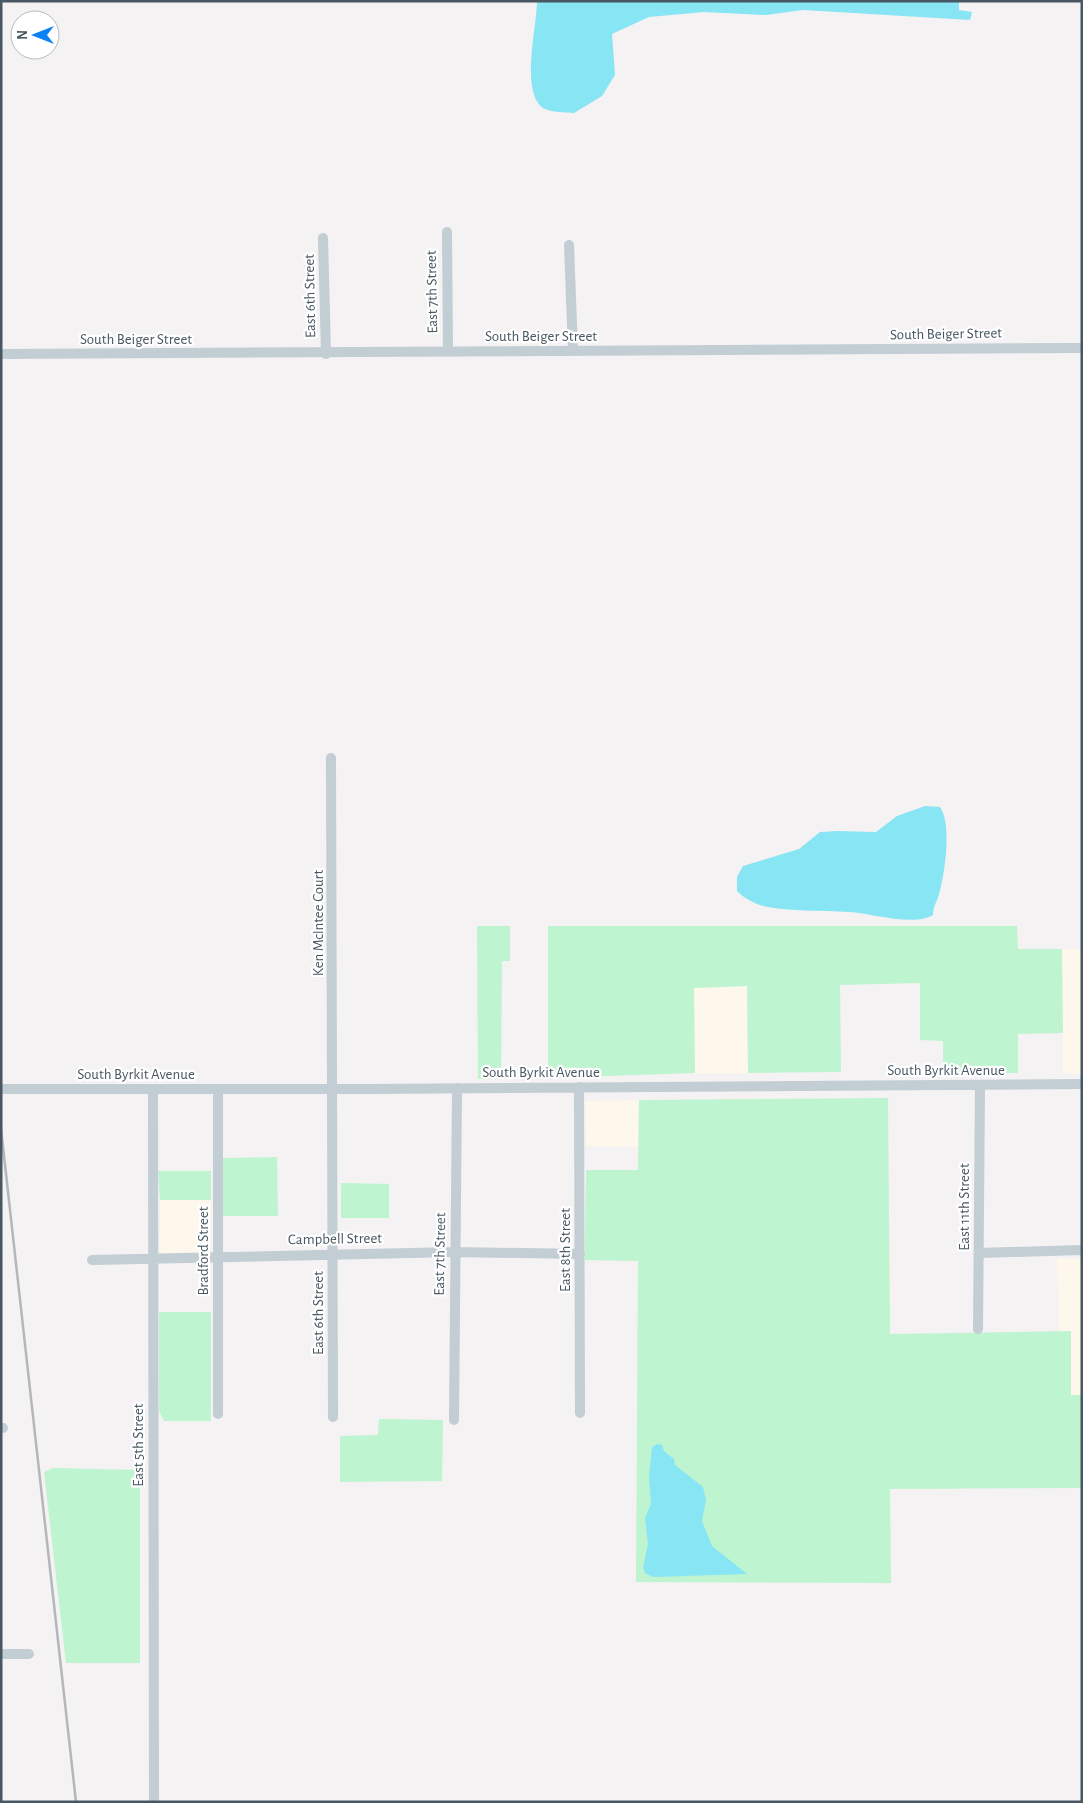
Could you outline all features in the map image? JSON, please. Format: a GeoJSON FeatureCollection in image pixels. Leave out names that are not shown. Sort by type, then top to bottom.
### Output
{"type":"FeatureCollection","features":[{"type":"Feature","properties":{"kind":"street","name":"East 7th Street"},"geometry":{"type":"LineString","coordinates":[[447,232],[448,351]]}},
{"type":"Feature","properties":{"kind":"street","name":"East 6th Street"},"geometry":{"type":"LineString","coordinates":[[324,238],[326,354]]}},
{"type":"Feature","properties":{"kind":"street"},"geometry":{"type":"LineString","coordinates":[[569,245],[573,351]]}},
{"type":"Feature","properties":{"kind":"street","name":"South Beiger Street"},"geometry":{"type":"LineString","coordinates":[[1,354],[326,354],[448,351],[1082,348]]}},
{"type":"Feature","properties":{"kind":"street","name":"Ken McIntee Court"},"geometry":{"type":"LineString","coordinates":[[331,758],[333,1088]]}},
{"type":"Feature","properties":{"kind":"street","name":"South Byrkit Avenue"},"geometry":{"type":"LineString","coordinates":[[1,1088],[457,1088],[1082,1084]]}},
{"type":"Feature","properties":{"kind":"street","name":"East 11th Street"},"geometry":{"type":"LineString","coordinates":[[978,1329],[980,1085]]}},
{"type":"Feature","properties":{"kind":"street","name":"East 8th Street"},"geometry":{"type":"LineString","coordinates":[[579,1087],[580,1413]]}},
{"type":"Feature","properties":{"kind":"street","name":"Bradford Street"},"geometry":{"type":"LineString","coordinates":[[218,1088],[218,1414]]}},
{"type":"Feature","properties":{"kind":"street","name":"East 6th Street"},"geometry":{"type":"LineString","coordinates":[[333,1088],[332,1254],[334,1417]]}},
{"type":"Feature","properties":{"kind":"street","name":"East 7th Street"},"geometry":{"type":"LineString","coordinates":[[454,1420],[457,1088]]}},
{"type":"Feature","properties":{"kind":"street","name":"East 5th Street"},"geometry":{"type":"LineString","coordinates":[[153,1089],[154,1802]]}},
{"type":"Feature","properties":{"kind":"street"},"geometry":{"type":"LineString","coordinates":[[979,1253],[1082,1250]]}},
{"type":"Feature","properties":{"kind":"street","name":"Campbell Street"},"geometry":{"type":"LineString","coordinates":[[92,1260],[456,1252],[580,1254]]}},
{"type":"Feature","properties":{"kind":"street"},"geometry":{"type":"LineString","coordinates":[[1,1654],[28,1654]]}},
{"type":"Feature","properties":{"kind":"shaded area"},"geometry":{"type":"Polygon","coordinates":[[[1062,949],[1082,949],[1082,1074],[1063,1073],[1062,949]]]}},
{"type":"Feature","properties":{"kind":"shaded area"},"geometry":{"type":"Polygon","coordinates":[[[747,986],[748,1073],[695,1073],[694,988],[747,986]]]}},
{"type":"Feature","properties":{"kind":"shaded area"},"geometry":{"type":"Polygon","coordinates":[[[639,1100],[638,1147],[586,1146],[585,1101],[639,1100]]]}},
{"type":"Feature","properties":{"kind":"shaded area"},"geometry":{"type":"Polygon","coordinates":[[[160,1200],[211,1200],[210,1252],[161,1253],[160,1200]]]}},
{"type":"Feature","properties":{"kind":"shaded area"},"geometry":{"type":"Polygon","coordinates":[[[1082,1258],[1082,1395],[1071,1395],[1071,1332],[1059,1332],[1057,1259],[1082,1258]]]}},
{"type":"Feature","properties":{"kind":"green space"},"geometry":{"type":"Polygon","coordinates":[[[477,926],[510,926],[510,961],[502,961],[501,1079],[478,1079],[477,926]]]}},
{"type":"Feature","properties":{"kind":"green space"},"geometry":{"type":"Polygon","coordinates":[[[548,926],[1017,926],[1018,949],[1062,949],[1063,1033],[1018,1034],[1018,1073],[943,1074],[943,1041],[920,1040],[920,983],[840,985],[841,1072],[748,1073],[747,986],[694,988],[695,1073],[548,1078],[548,926]]]}},
{"type":"Feature","properties":{"kind":"green space"},"geometry":{"type":"Polygon","coordinates":[[[888,1098],[890,1334],[1071,1331],[1071,1395],[1082,1395],[1082,1488],[890,1489],[891,1583],[636,1582],[638,1261],[585,1260],[586,1170],[638,1170],[639,1100],[888,1098]]]}},
{"type":"Feature","properties":{"kind":"green space"},"geometry":{"type":"Polygon","coordinates":[[[277,1157],[278,1216],[222,1216],[223,1158],[277,1157]]]}},
{"type":"Feature","properties":{"kind":"green space"},"geometry":{"type":"Polygon","coordinates":[[[158,1171],[211,1171],[211,1200],[160,1200],[158,1171]]]}},
{"type":"Feature","properties":{"kind":"green space"},"geometry":{"type":"Polygon","coordinates":[[[341,1183],[389,1184],[389,1218],[341,1218],[341,1183]]]}},
{"type":"Feature","properties":{"kind":"green space"},"geometry":{"type":"Polygon","coordinates":[[[159,1312],[211,1312],[211,1421],[164,1421],[159,1411],[159,1312]]]}},
{"type":"Feature","properties":{"kind":"green space"},"geometry":{"type":"Polygon","coordinates":[[[379,1419],[443,1420],[442,1481],[340,1482],[340,1436],[378,1435],[379,1419]]]}},
{"type":"Feature","properties":{"kind":"green space"},"geometry":{"type":"Polygon","coordinates":[[[53,1468],[140,1470],[140,1663],[66,1663],[44,1472],[53,1468]]]}},
{"type":"Feature","properties":{"kind":"water"},"geometry":{"type":"Polygon","coordinates":[[[537,1],[959,1],[959,10],[972,12],[970,20],[803,10],[766,15],[704,12],[649,17],[612,34],[615,75],[602,96],[574,113],[554,112],[543,108],[536,100],[532,88],[531,58],[537,1]]]}},
{"type":"Feature","properties":{"kind":"water"},"geometry":{"type":"Polygon","coordinates":[[[925,806],[940,807],[944,815],[947,836],[941,885],[933,915],[915,920],[903,920],[849,912],[774,908],[752,902],[737,891],[737,877],[743,866],[799,849],[820,832],[876,832],[897,816],[925,806]]]}},
{"type":"Feature","properties":{"kind":"water"},"geometry":{"type":"Polygon","coordinates":[[[657,1444],[662,1445],[664,1451],[674,1459],[675,1465],[703,1487],[706,1500],[702,1521],[712,1546],[747,1574],[654,1577],[646,1574],[643,1568],[648,1544],[645,1518],[651,1504],[649,1477],[652,1447],[657,1444]]]}},
{"type":"Feature","properties":{"kind":"railway"},"geometry":{"type":"LineString","coordinates":[[1,1129],[76,1802]]}}]}
